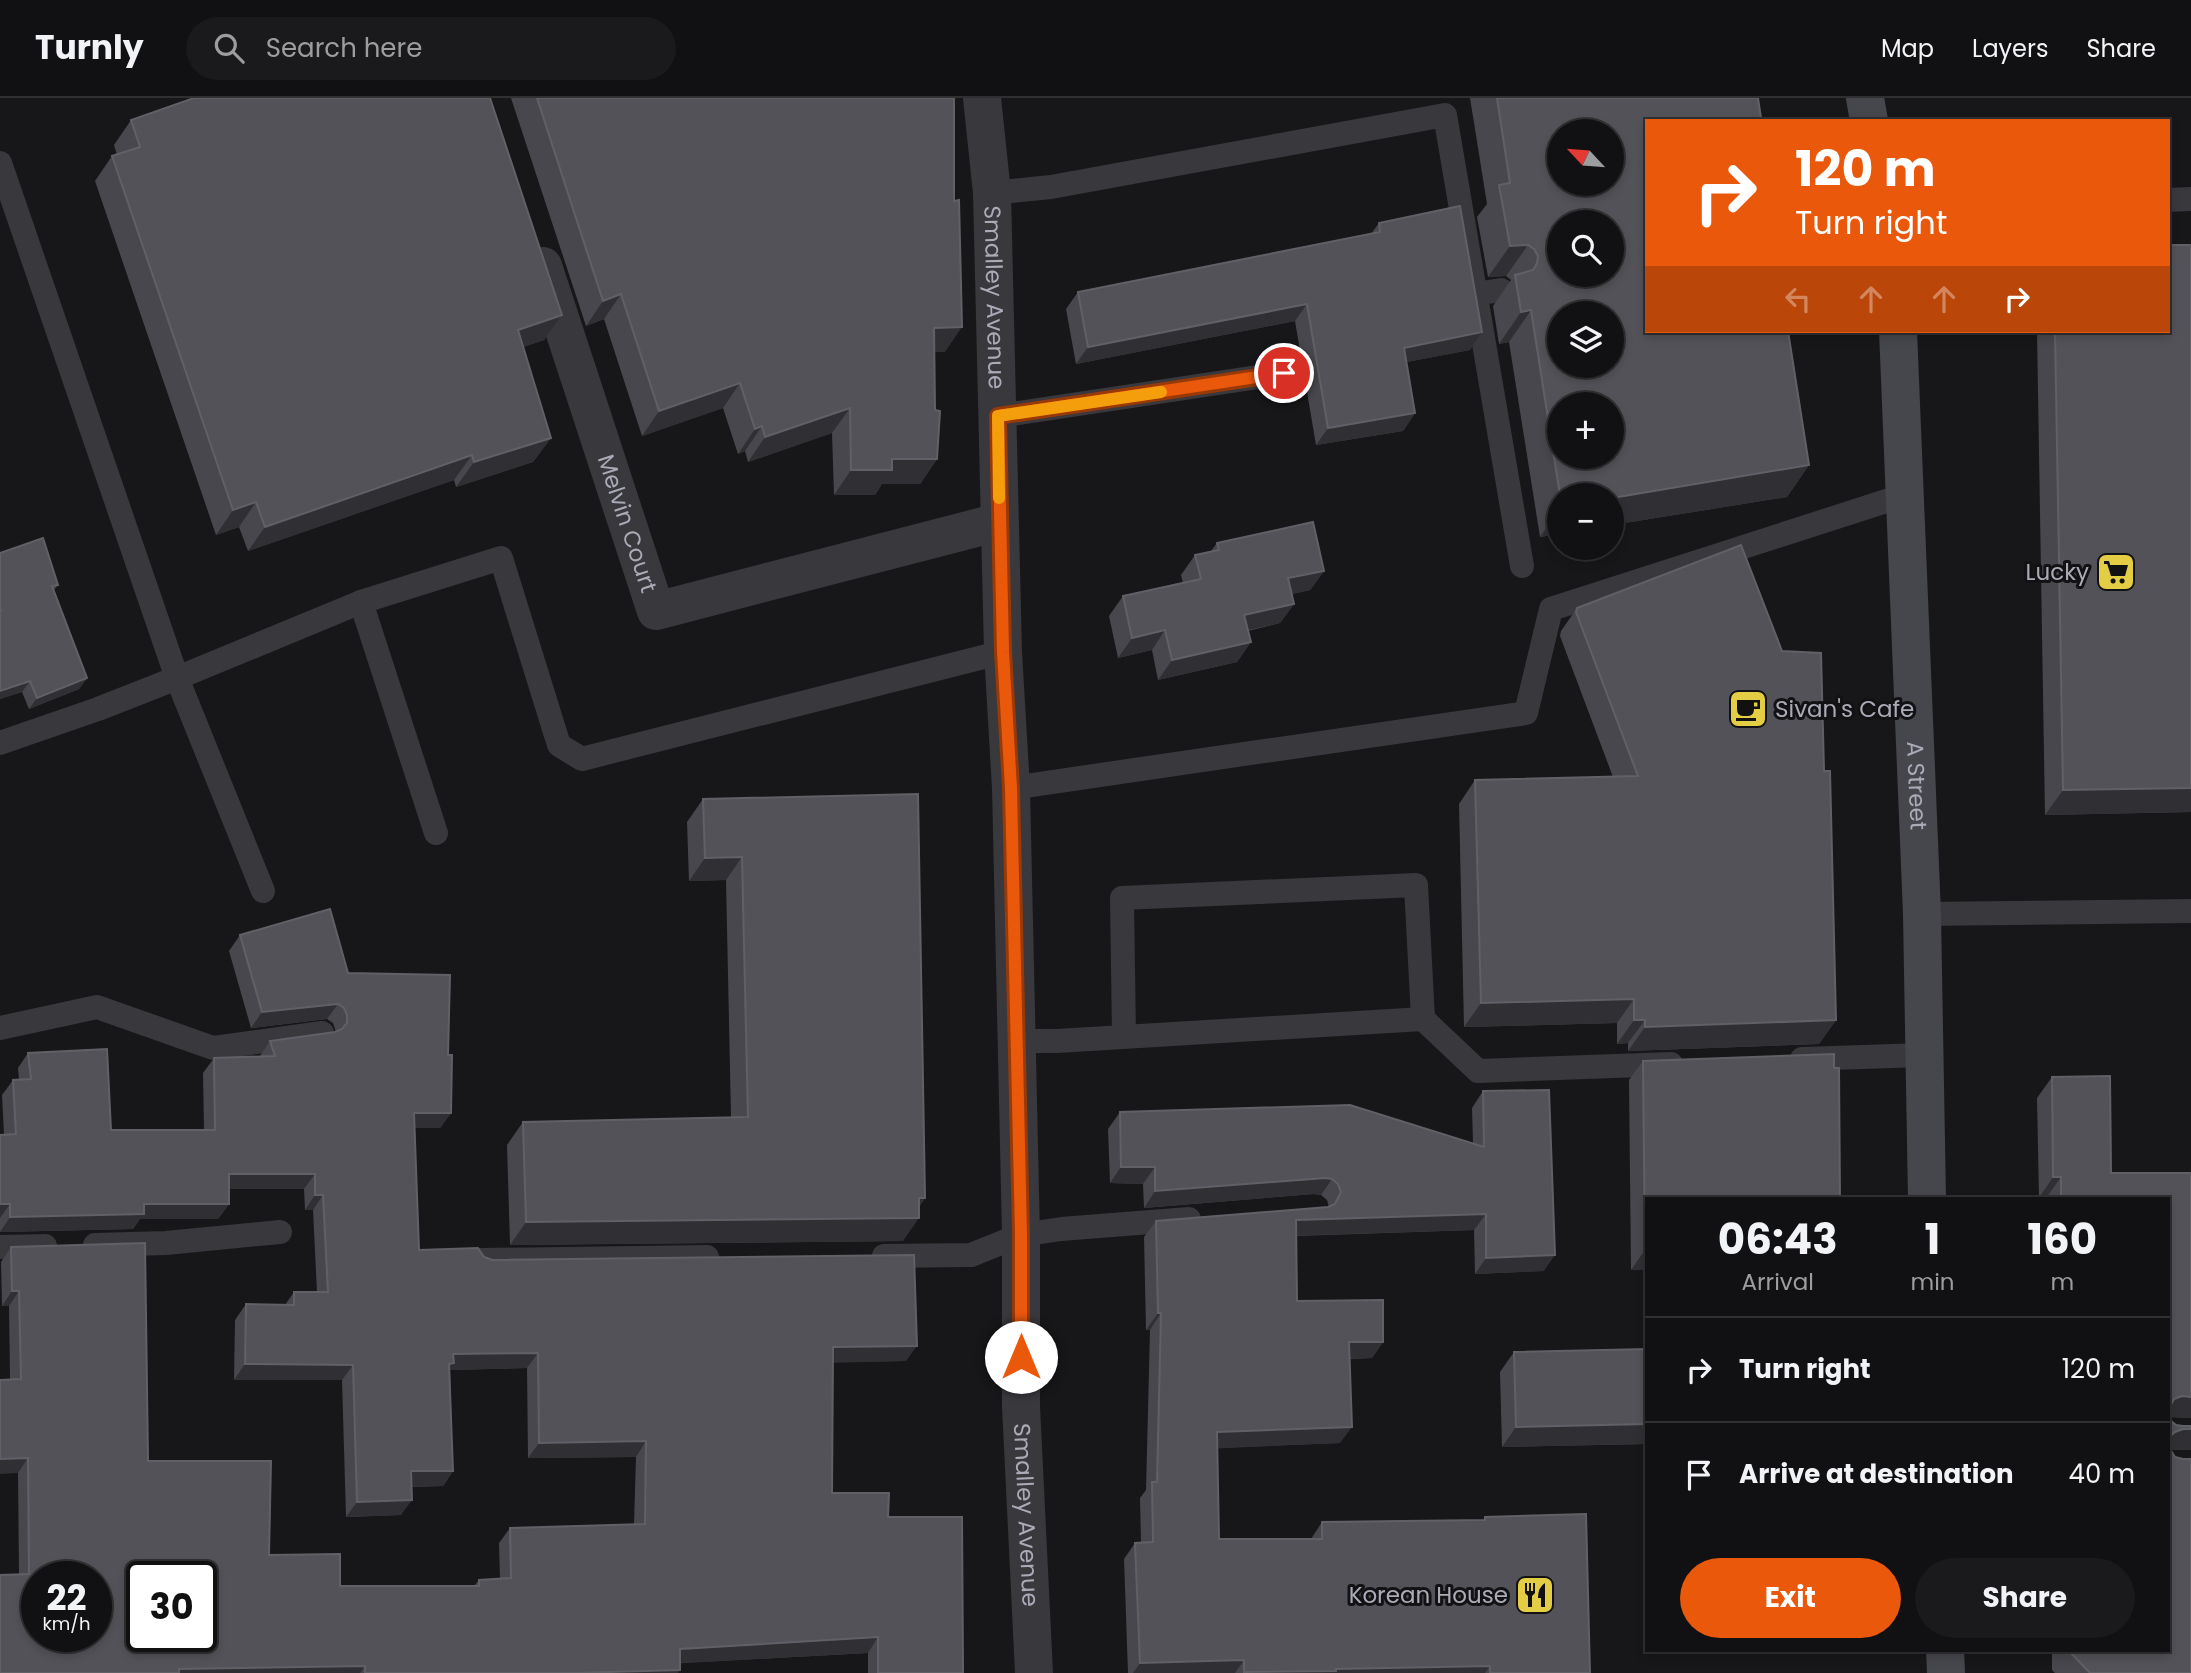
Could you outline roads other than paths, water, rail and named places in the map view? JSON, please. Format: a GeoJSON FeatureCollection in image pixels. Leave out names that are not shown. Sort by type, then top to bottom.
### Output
{"type":"FeatureCollection","features":[{"type":"Feature","properties":{"kind":"main road"},"geometry":{"type":"LineString","coordinates":[[1865,98],[1869,119]]}},
{"type":"Feature","properties":{"kind":"main road","name":"A Street"},"geometry":{"type":"LineString","coordinates":[[1898,333],[1922,914],[1927,1197]]}},
{"type":"Feature","properties":{"kind":"main road"},"geometry":{"type":"LineString","coordinates":[[1945,1652],[1945,1673]]}},
{"type":"Feature","properties":{"kind":"street","name":"Smalley Avenue"},"geometry":{"type":"LineString","coordinates":[[982,98],[992,193],[1003,652],[1011,788],[1021,1235],[1021,1406],[1034,1673]]}},
{"type":"Feature","properties":{"kind":"street","name":"Melvin Court"},"geometry":{"type":"LineString","coordinates":[[531,230],[656,611],[999,522]]}},
{"type":"Feature","properties":{"kind":"lane"},"geometry":{"type":"LineString","coordinates":[[992,193],[1051,187],[1445,116],[1522,566]]}},
{"type":"Feature","properties":{"kind":"lane"},"geometry":{"type":"LineString","coordinates":[[0,163],[177,678],[263,891]]}},
{"type":"Feature","properties":{"kind":"lane"},"geometry":{"type":"LineString","coordinates":[[2170,200],[2191,199]]}},
{"type":"Feature","properties":{"kind":"lane"},"geometry":{"type":"LineString","coordinates":[[1475,294],[1501,290]]}},
{"type":"Feature","properties":{"kind":"lane"},"geometry":{"type":"LineString","coordinates":[[998,416],[1284,373]]}},
{"type":"Feature","properties":{"kind":"lane"},"geometry":{"type":"LineString","coordinates":[[1011,788],[1526,713],[1551,609],[1905,495]]}},
{"type":"Feature","properties":{"kind":"lane"},"geometry":{"type":"LineString","coordinates":[[0,743],[98,709],[361,602],[501,558],[559,745],[582,759],[1003,652]]}},
{"type":"Feature","properties":{"kind":"lane"},"geometry":{"type":"LineString","coordinates":[[361,602],[436,833]]}},
{"type":"Feature","properties":{"kind":"lane"},"geometry":{"type":"LineString","coordinates":[[1124,1036],[1122,898],[1416,885],[1423,1019],[1478,1071],[1694,1063]]}},
{"type":"Feature","properties":{"kind":"lane"},"geometry":{"type":"LineString","coordinates":[[1922,914],[2191,911]]}},
{"type":"Feature","properties":{"kind":"lane"},"geometry":{"type":"LineString","coordinates":[[0,1028],[97,1007],[213,1048],[322,1033]]}},
{"type":"Feature","properties":{"kind":"lane"},"geometry":{"type":"LineString","coordinates":[[1016,1041],[1057,1041],[1423,1019]]}},
{"type":"Feature","properties":{"kind":"lane"},"geometry":{"type":"LineString","coordinates":[[1775,1060],[1924,1055]]}},
{"type":"Feature","properties":{"kind":"lane"},"geometry":{"type":"LineString","coordinates":[[859,1256],[971,1255],[1021,1235],[1060,1229],[1208,1217]]}},
{"type":"Feature","properties":{"kind":"lane"},"geometry":{"type":"LineString","coordinates":[[0,1247],[166,1243],[280,1232]]}},
{"type":"Feature","properties":{"kind":"lane"},"geometry":{"type":"LineString","coordinates":[[481,1260],[733,1257]]}},
{"type":"Feature","properties":{"kind":"place","name":"Lucky"},"geometry":{"type":"Point","coordinates":[2116,572]}},
{"type":"Feature","properties":{"kind":"place","name":"Sivan's Cafe"},"geometry":{"type":"Point","coordinates":[1748,709]}},
{"type":"Feature","properties":{"kind":"place","name":"Korean House"},"geometry":{"type":"Point","coordinates":[1535,1595]}}]}
